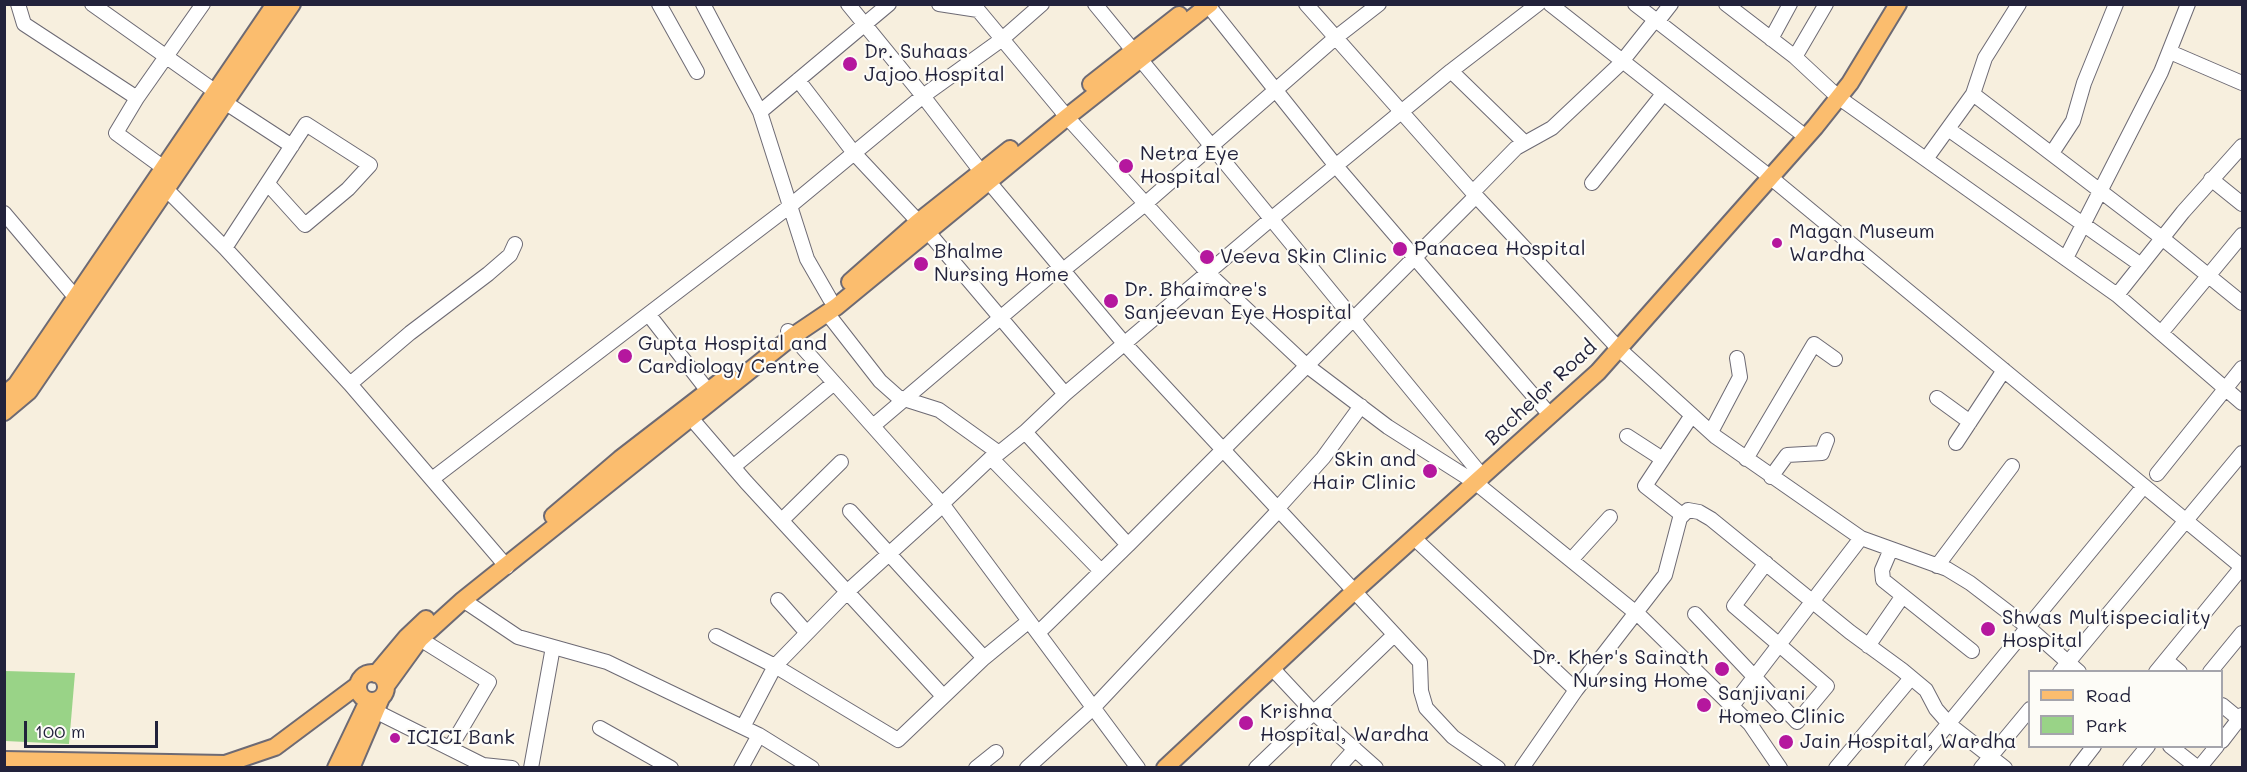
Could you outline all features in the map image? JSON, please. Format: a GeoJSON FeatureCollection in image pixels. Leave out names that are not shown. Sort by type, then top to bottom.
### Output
{"type":"FeatureCollection","features":[{"type":"Feature","properties":{"kind":"main road"},"geometry":{"type":"LineString","coordinates":[[221,98],[275,4]]}},
{"type":"Feature","properties":{"kind":"main road"},"geometry":{"type":"LineString","coordinates":[[4,412],[29,391],[221,98],[292,4]]}},
{"type":"Feature","properties":{"kind":"main road","name":"Bachelor Road"},"geometry":{"type":"LineString","coordinates":[[1165,768],[1353,592],[1598,372],[1806,137],[1838,97],[1898,4]]}},
{"type":"Feature","properties":{"kind":"main road"},"geometry":{"type":"LineString","coordinates":[[356,766],[374,698],[420,639],[504,563],[620,459],[708,391],[829,306],[1136,55],[1204,5]]}},
{"type":"Feature","properties":{"kind":"main road"},"geometry":{"type":"LineString","coordinates":[[4,395],[16,385],[76,298],[166,179]]}},
{"type":"Feature","properties":{"kind":"main road"},"geometry":{"type":"LineString","coordinates":[[336,768],[414,629],[504,563],[691,418],[791,333]]}},
{"type":"Feature","properties":{"kind":"main road"},"geometry":{"type":"LineString","coordinates":[[14,762],[167,766],[251,762],[275,747],[354,687],[358,693],[374,698]]}},
{"type":"Feature","properties":{"kind":"street"},"geometry":{"type":"LineString","coordinates":[[18,4],[24,24],[137,98]]}},
{"type":"Feature","properties":{"kind":"street"},"geometry":{"type":"LineString","coordinates":[[93,4],[221,98],[292,146]]}},
{"type":"Feature","properties":{"kind":"street"},"geometry":{"type":"LineString","coordinates":[[203,4],[137,98],[117,133],[166,179],[225,248],[350,384],[504,563]]}},
{"type":"Feature","properties":{"kind":"street"},"geometry":{"type":"LineString","coordinates":[[659,4],[697,72]]}},
{"type":"Feature","properties":{"kind":"street"},"geometry":{"type":"LineString","coordinates":[[703,4],[760,112],[807,259],[829,306],[880,381],[898,397],[939,410],[994,455],[1101,571]]}},
{"type":"Feature","properties":{"kind":"street"},"geometry":{"type":"LineString","coordinates":[[848,4],[985,177],[1123,342],[1420,662],[1421,691],[1426,708],[1453,736],[1498,768]]}},
{"type":"Feature","properties":{"kind":"street"},"geometry":{"type":"LineString","coordinates":[[760,112],[889,4]]}},
{"type":"Feature","properties":{"kind":"street"},"geometry":{"type":"LineString","coordinates":[[939,4],[978,7],[1001,40],[1064,113],[1208,273],[1306,365],[1361,406],[1479,480],[1637,614],[1750,724],[1780,768]]}},
{"type":"Feature","properties":{"kind":"street"},"geometry":{"type":"LineString","coordinates":[[432,479],[790,206],[923,96],[1001,40],[1042,4]]}},
{"type":"Feature","properties":{"kind":"street"},"geometry":{"type":"LineString","coordinates":[[1095,4],[1352,318],[1479,480]]}},
{"type":"Feature","properties":{"kind":"street"},"geometry":{"type":"LineString","coordinates":[[1306,4],[1334,39],[1474,194],[1618,348],[1711,432],[1771,477],[1861,538],[1937,566],[1970,583],[2029,628],[2064,667],[2242,453]]}},
{"type":"Feature","properties":{"kind":"street"},"geometry":{"type":"LineString","coordinates":[[873,426],[1061,269],[1145,204],[1334,39],[1378,4]]}},
{"type":"Feature","properties":{"kind":"street"},"geometry":{"type":"LineString","coordinates":[[743,727],[776,666],[848,591],[943,505],[994,455],[1025,432],[1123,342],[1271,219],[1451,71],[1538,4]]}},
{"type":"Feature","properties":{"kind":"street"},"geometry":{"type":"LineString","coordinates":[[1550,4],[1770,177],[2242,567],[2158,670]]}},
{"type":"Feature","properties":{"kind":"street"},"geometry":{"type":"LineString","coordinates":[[1635,4],[1806,137]]}},
{"type":"Feature","properties":{"kind":"street"},"geometry":{"type":"LineString","coordinates":[[1038,633],[1223,452],[1352,318],[1414,258],[1524,142],[1549,131],[1622,61],[1671,4]]}},
{"type":"Feature","properties":{"kind":"street"},"geometry":{"type":"LineString","coordinates":[[1726,4],[1795,57],[1838,97],[2117,295],[2242,402]]}},
{"type":"Feature","properties":{"kind":"street"},"geometry":{"type":"LineString","coordinates":[[1771,39],[1790,4]]}},
{"type":"Feature","properties":{"kind":"street"},"geometry":{"type":"LineString","coordinates":[[1795,57],[1826,4]]}},
{"type":"Feature","properties":{"kind":"street"},"geometry":{"type":"LineString","coordinates":[[1926,159],[1973,94],[1985,58],[2019,4]]}},
{"type":"Feature","properties":{"kind":"street"},"geometry":{"type":"LineString","coordinates":[[2052,153],[2073,121],[2084,83],[2116,4]]}},
{"type":"Feature","properties":{"kind":"street"},"geometry":{"type":"LineString","coordinates":[[2066,258],[2102,191],[2170,52],[2188,4]]}},
{"type":"Feature","properties":{"kind":"street"},"geometry":{"type":"LineString","coordinates":[[1204,5],[1336,166],[1550,415]]}},
{"type":"Feature","properties":{"kind":"street"},"geometry":{"type":"LineString","coordinates":[[2170,52],[2242,84]]}},
{"type":"Feature","properties":{"kind":"street"},"geometry":{"type":"LineString","coordinates":[[1451,71],[1524,142]]}},
{"type":"Feature","properties":{"kind":"street"},"geometry":{"type":"LineString","coordinates":[[798,80],[854,153],[923,227],[1065,394]]}},
{"type":"Feature","properties":{"kind":"street"},"geometry":{"type":"LineString","coordinates":[[1592,183],[1663,94]]}},
{"type":"Feature","properties":{"kind":"street"},"geometry":{"type":"LineString","coordinates":[[1973,94],[2102,191],[2242,303]]}},
{"type":"Feature","properties":{"kind":"street"},"geometry":{"type":"LineString","coordinates":[[225,248],[306,124],[370,165],[348,189],[305,225],[268,184]]}},
{"type":"Feature","properties":{"kind":"street"},"geometry":{"type":"LineString","coordinates":[[1948,129],[2140,265]]}},
{"type":"Feature","properties":{"kind":"street"},"geometry":{"type":"LineString","coordinates":[[2117,295],[2211,179],[2242,146]]}},
{"type":"Feature","properties":{"kind":"street"},"geometry":{"type":"LineString","coordinates":[[2211,179],[2242,204]]}},
{"type":"Feature","properties":{"kind":"street"},"geometry":{"type":"LineString","coordinates":[[4,213],[76,298]]}},
{"type":"Feature","properties":{"kind":"street"},"geometry":{"type":"LineString","coordinates":[[2161,333],[2242,235]]}},
{"type":"Feature","properties":{"kind":"street"},"geometry":{"type":"LineString","coordinates":[[350,384],[410,333],[488,274],[510,255],[515,244]]}},
{"type":"Feature","properties":{"kind":"street"},"geometry":{"type":"LineString","coordinates":[[649,315],[708,391]]}},
{"type":"Feature","properties":{"kind":"street"},"geometry":{"type":"LineString","coordinates":[[791,333],[943,505],[1138,768]]}},
{"type":"Feature","properties":{"kind":"street"},"geometry":{"type":"LineString","coordinates":[[1746,459],[1814,344],[1835,359]]}},
{"type":"Feature","properties":{"kind":"street"},"geometry":{"type":"LineString","coordinates":[[1711,432],[1740,377],[1737,358]]}},
{"type":"Feature","properties":{"kind":"street"},"geometry":{"type":"LineString","coordinates":[[2157,474],[2242,368]]}},
{"type":"Feature","properties":{"kind":"street"},"geometry":{"type":"LineString","coordinates":[[1956,443],[2004,370]]}},
{"type":"Feature","properties":{"kind":"street"},"geometry":{"type":"LineString","coordinates":[[734,467],[834,383]]}},
{"type":"Feature","properties":{"kind":"street"},"geometry":{"type":"LineString","coordinates":[[1937,398],[1970,422]]}},
{"type":"Feature","properties":{"kind":"street"},"geometry":{"type":"LineString","coordinates":[[1027,768],[1093,708],[1278,510],[1323,458],[1361,406]]}},
{"type":"Feature","properties":{"kind":"street"},"geometry":{"type":"LineString","coordinates":[[1682,515],[1645,486],[1661,458],[1692,415]]}},
{"type":"Feature","properties":{"kind":"street"},"geometry":{"type":"LineString","coordinates":[[691,418],[943,696]]}},
{"type":"Feature","properties":{"kind":"street"},"geometry":{"type":"LineString","coordinates":[[1025,432],[1128,545]]}},
{"type":"Feature","properties":{"kind":"street"},"geometry":{"type":"LineString","coordinates":[[1627,436],[1661,458]]}},
{"type":"Feature","properties":{"kind":"street"},"geometry":{"type":"LineString","coordinates":[[1771,477],[1787,454],[1822,453],[1827,440]]}},
{"type":"Feature","properties":{"kind":"street"},"geometry":{"type":"LineString","coordinates":[[782,520],[841,462]]}},
{"type":"Feature","properties":{"kind":"street"},"geometry":{"type":"LineString","coordinates":[[1937,566],[2012,466]]}},
{"type":"Feature","properties":{"kind":"street"},"geometry":{"type":"LineString","coordinates":[[1912,768],[2144,486]]}},
{"type":"Feature","properties":{"kind":"street"},"geometry":{"type":"LineString","coordinates":[[1522,768],[1576,690],[1665,575],[1671,545],[1682,515],[1688,510],[1699,512],[1926,690],[1936,709],[1950,724],[2005,768]]}},
{"type":"Feature","properties":{"kind":"street"},"geometry":{"type":"LineString","coordinates":[[850,511],[984,658]]}},
{"type":"Feature","properties":{"kind":"street"},"geometry":{"type":"LineString","coordinates":[[1571,560],[1610,517]]}},
{"type":"Feature","properties":{"kind":"street"},"geometry":{"type":"LineString","coordinates":[[1414,538],[1576,690]]}},
{"type":"Feature","properties":{"kind":"street"},"geometry":{"type":"LineString","coordinates":[[1732,706],[1861,538]]}},
{"type":"Feature","properties":{"kind":"street"},"geometry":{"type":"LineString","coordinates":[[1891,549],[1882,570],[1883,580],[1972,651]]}},
{"type":"Feature","properties":{"kind":"street"},"geometry":{"type":"LineString","coordinates":[[1695,614],[1797,722],[1827,686],[1734,606],[1766,563]]}},
{"type":"Feature","properties":{"kind":"street"},"geometry":{"type":"LineString","coordinates":[[1868,646],[1902,597]]}},
{"type":"Feature","properties":{"kind":"street"},"geometry":{"type":"LineString","coordinates":[[463,600],[518,637],[607,662],[759,735],[812,768]]}},
{"type":"Feature","properties":{"kind":"street"},"geometry":{"type":"LineString","coordinates":[[778,600],[807,633]]}},
{"type":"Feature","properties":{"kind":"street"},"geometry":{"type":"LineString","coordinates":[[717,636],[776,666],[898,740],[984,658],[1029,621]]}},
{"type":"Feature","properties":{"kind":"street"},"geometry":{"type":"LineString","coordinates":[[2212,670],[2242,633]]}},
{"type":"Feature","properties":{"kind":"street"},"geometry":{"type":"LineString","coordinates":[[1256,768],[1394,635]]}},
{"type":"Feature","properties":{"kind":"street"},"geometry":{"type":"LineString","coordinates":[[420,639],[489,682],[450,748]]}},
{"type":"Feature","properties":{"kind":"street"},"geometry":{"type":"LineString","coordinates":[[531,768],[553,647]]}},
{"type":"Feature","properties":{"kind":"street"},"geometry":{"type":"LineString","coordinates":[[2166,660],[2178,670]]}},
{"type":"Feature","properties":{"kind":"street"},"geometry":{"type":"LineString","coordinates":[[1272,668],[1314,713],[1376,768]]}},
{"type":"Feature","properties":{"kind":"street"},"geometry":{"type":"LineString","coordinates":[[1836,768],[1911,678]]}},
{"type":"Feature","properties":{"kind":"street"},"geometry":{"type":"LineString","coordinates":[[374,698],[450,748],[482,766],[512,768]]}},
{"type":"Feature","properties":{"kind":"street"},"geometry":{"type":"LineString","coordinates":[[2223,706],[2241,717],[2223,740]]}},
{"type":"Feature","properties":{"kind":"street"},"geometry":{"type":"LineString","coordinates":[[1981,768],[2028,711]]}},
{"type":"Feature","properties":{"kind":"street"},"geometry":{"type":"LineString","coordinates":[[600,728],[671,768]]}},
{"type":"Feature","properties":{"kind":"street"},"geometry":{"type":"LineString","coordinates":[[741,768],[759,735]]}},
{"type":"Feature","properties":{"kind":"street"},"geometry":{"type":"LineString","coordinates":[[2077,768],[2093,748]]}},
{"type":"Feature","properties":{"kind":"street"},"geometry":{"type":"LineString","coordinates":[[2130,768],[2147,748]]}},
{"type":"Feature","properties":{"kind":"street"},"geometry":{"type":"LineString","coordinates":[[2171,748],[2199,768],[2216,748]]}},
{"type":"Feature","properties":{"kind":"street"},"geometry":{"type":"LineString","coordinates":[[1338,768],[1355,749]]}},
{"type":"Feature","properties":{"kind":"street"},"geometry":{"type":"LineString","coordinates":[[976,768],[996,752]]}},
{"type":"Feature","properties":{"kind":"green space"},"geometry":{"type":"Polygon","coordinates":[[[5,671],[75,673],[69,744],[5,741],[5,671]]]}},
{"type":"Feature","properties":{"kind":"place","name":"Dr. Suhaas Jajoo Hospital"},"geometry":{"type":"Point","coordinates":[850,64]}},
{"type":"Feature","properties":{"kind":"place","name":"Netra Eye Hospital"},"geometry":{"type":"Point","coordinates":[1126,166]}},
{"type":"Feature","properties":{"kind":"place","name":"Magan Museum Wardha"},"geometry":{"type":"Point","coordinates":[1777,243]}},
{"type":"Feature","properties":{"kind":"place","name":"Panacea Hospital"},"geometry":{"type":"Point","coordinates":[1400,249]}},
{"type":"Feature","properties":{"kind":"place","name":"Veeva Skin Clinic"},"geometry":{"type":"Point","coordinates":[1207,257]}},
{"type":"Feature","properties":{"kind":"place","name":"Bhalme Nursing Home"},"geometry":{"type":"Point","coordinates":[921,264]}},
{"type":"Feature","properties":{"kind":"place","name":"Dr. Bhaimare's Sanjeevan Eye Hospital"},"geometry":{"type":"Point","coordinates":[1111,301]}},
{"type":"Feature","properties":{"kind":"place","name":"Gupta Hospital and Cardiology Centre"},"geometry":{"type":"Point","coordinates":[625,356]}},
{"type":"Feature","properties":{"kind":"place","name":"Skin and Hair Clinic"},"geometry":{"type":"Point","coordinates":[1430,471]}},
{"type":"Feature","properties":{"kind":"place","name":"Shwas Multispeciality Hospital"},"geometry":{"type":"Point","coordinates":[1988,629]}},
{"type":"Feature","properties":{"kind":"place","name":"Dr. Kher's Sainath Nursing Home"},"geometry":{"type":"Point","coordinates":[1722,669]}},
{"type":"Feature","properties":{"kind":"place","name":"Sanjivani Homeo Clinic"},"geometry":{"type":"Point","coordinates":[1704,705]}},
{"type":"Feature","properties":{"kind":"place","name":"Krishna Hospital, Wardha"},"geometry":{"type":"Point","coordinates":[1246,723]}},
{"type":"Feature","properties":{"kind":"place","name":"ICICI Bank"},"geometry":{"type":"Point","coordinates":[395,738]}},
{"type":"Feature","properties":{"kind":"place","name":"Jain Hospital, Wardha"},"geometry":{"type":"Point","coordinates":[1786,742]}}]}
